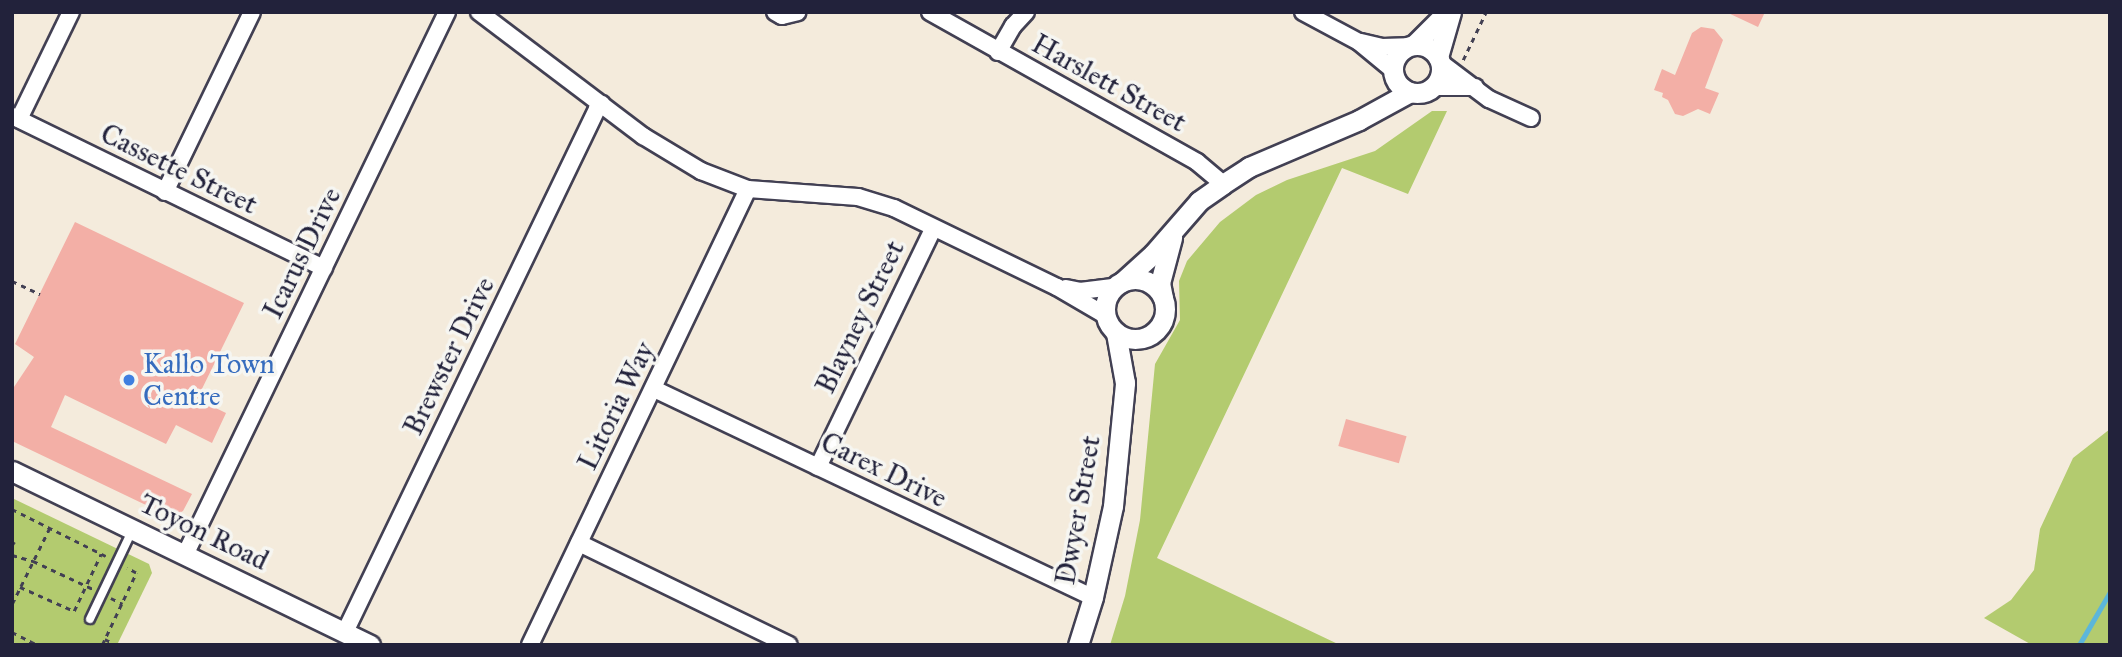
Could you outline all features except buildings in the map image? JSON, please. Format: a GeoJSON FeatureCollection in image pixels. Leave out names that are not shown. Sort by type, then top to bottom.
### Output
{"type":"FeatureCollection","features":[{"type":"Feature","properties":{"kind":"street"},"geometry":{"type":"LineString","coordinates":[[15,118],[71,12]]}},
{"type":"Feature","properties":{"kind":"street"},"geometry":{"type":"LineString","coordinates":[[165,192],[252,12]]}},
{"type":"Feature","properties":{"kind":"street","name":"Icarus Drive"},"geometry":{"type":"LineString","coordinates":[[186,555],[447,12]]}},
{"type":"Feature","properties":{"kind":"street"},"geometry":{"type":"LineString","coordinates":[[479,12],[674,157],[714,177],[748,189],[858,197],[894,208],[1057,287],[1105,315],[1116,333],[1131,339],[1148,336],[1161,323],[1165,311],[1160,283],[1164,261],[1176,227]]}},
{"type":"Feature","properties":{"kind":"street"},"geometry":{"type":"LineString","coordinates":[[775,12],[782,16],[798,12]]}},
{"type":"Feature","properties":{"kind":"street","name":"Harslett Street"},"geometry":{"type":"LineString","coordinates":[[930,12],[1197,162],[1223,184]]}},
{"type":"Feature","properties":{"kind":"street"},"geometry":{"type":"LineString","coordinates":[[998,52],[1013,26],[1026,12]]}},
{"type":"Feature","properties":{"kind":"street"},"geometry":{"type":"LineString","coordinates":[[1303,12],[1359,42],[1393,74],[1400,87],[1410,92],[1423,93],[1434,87],[1475,87]]}},
{"type":"Feature","properties":{"kind":"street"},"geometry":{"type":"LineString","coordinates":[[1359,120],[1393,74],[1396,56],[1449,12]]}},
{"type":"Feature","properties":{"kind":"street"},"geometry":{"type":"LineString","coordinates":[[1434,87],[1446,65],[1449,12]]}},
{"type":"Feature","properties":{"kind":"street"},"geometry":{"type":"LineString","coordinates":[[1359,42],[1382,47],[1429,47],[1446,65],[1489,99],[1531,118]]}},
{"type":"Feature","properties":{"kind":"street"},"geometry":{"type":"LineString","coordinates":[[1105,315],[1106,299],[1199,201],[1249,167],[1359,120],[1410,92]]}},
{"type":"Feature","properties":{"kind":"street","name":"Brewster Drive"},"geometry":{"type":"LineString","coordinates":[[345,632],[597,109],[603,104]]}},
{"type":"Feature","properties":{"kind":"street","name":"Cassette Street"},"geometry":{"type":"LineString","coordinates":[[15,118],[324,268]]}},
{"type":"Feature","properties":{"kind":"street","name":"Litoria Way"},"geometry":{"type":"LineString","coordinates":[[530,645],[748,189]]}},
{"type":"Feature","properties":{"kind":"street","name":"Blayney Street"},"geometry":{"type":"LineString","coordinates":[[818,467],[933,229]]}},
{"type":"Feature","properties":{"kind":"street"},"geometry":{"type":"LineString","coordinates":[[1057,287],[1080,291],[1146,282],[1163,298]]}},
{"type":"Feature","properties":{"kind":"street","name":"Dwyer Street"},"geometry":{"type":"LineString","coordinates":[[1078,645],[1093,597],[1113,506],[1125,383],[1116,333]]}},
{"type":"Feature","properties":{"kind":"street","name":"Dwyer Street"},"geometry":{"type":"LineString","coordinates":[[1125,383],[1148,336]]}},
{"type":"Feature","properties":{"kind":"street","name":"Carex Drive"},"geometry":{"type":"LineString","coordinates":[[654,389],[1093,597]]}},
{"type":"Feature","properties":{"kind":"street","name":"Toyon Road"},"geometry":{"type":"LineString","coordinates":[[12,471],[370,645]]}},
{"type":"Feature","properties":{"kind":"street"},"geometry":{"type":"LineString","coordinates":[[579,543],[789,645]]}},
{"type":"Feature","properties":{"kind":"lane"},"geometry":{"type":"LineString","coordinates":[[90,619],[133,529]]}},
{"type":"Feature","properties":{"kind":"path"},"geometry":{"type":"LineString","coordinates":[[1446,65],[1486,12]]}},
{"type":"Feature","properties":{"kind":"path"},"geometry":{"type":"LineString","coordinates":[[12,281],[40,294]]}},
{"type":"Feature","properties":{"kind":"path"},"geometry":{"type":"LineString","coordinates":[[12,509],[136,573],[102,645]]}},
{"type":"Feature","properties":{"kind":"path"},"geometry":{"type":"LineString","coordinates":[[12,604],[50,527]]}},
{"type":"Feature","properties":{"kind":"path"},"geometry":{"type":"LineString","coordinates":[[20,587],[74,611],[101,554]]}},
{"type":"Feature","properties":{"kind":"path"},"geometry":{"type":"LineString","coordinates":[[12,555],[33,561],[123,604]]}},
{"type":"Feature","properties":{"kind":"path"},"geometry":{"type":"LineString","coordinates":[[12,632],[37,645]]}},
{"type":"Feature","properties":{"kind":"path"},"geometry":{"type":"LineString","coordinates":[[105,639],[116,645]]}},
{"type":"Feature","properties":{"kind":"green space"},"geometry":{"type":"Polygon","coordinates":[[[1432,111],[1447,111],[1408,194],[1342,168],[1157,558],[1340,645],[1110,645],[1125,596],[1140,520],[1155,364],[1180,320],[1179,281],[1187,261],[1220,222],[1256,195],[1287,180],[1375,151],[1432,111]]]}},
{"type":"Feature","properties":{"kind":"green space"},"geometry":{"type":"Polygon","coordinates":[[[2110,429],[2110,645],[2032,645],[1984,618],[2011,600],[2034,570],[2040,529],[2073,458],[2110,429]]]}},
{"type":"Feature","properties":{"kind":"green space"},"geometry":{"type":"Polygon","coordinates":[[[12,498],[149,564],[152,573],[117,645],[12,645],[12,498]]]}},
{"type":"Feature","properties":{"kind":"waterway"},"geometry":{"type":"LineString","coordinates":[[2079,645],[2110,592]]}},
{"type":"Feature","properties":{"kind":"place","name":"Kallo Town Centre"},"geometry":{"type":"Point","coordinates":[129,380]}}]}
